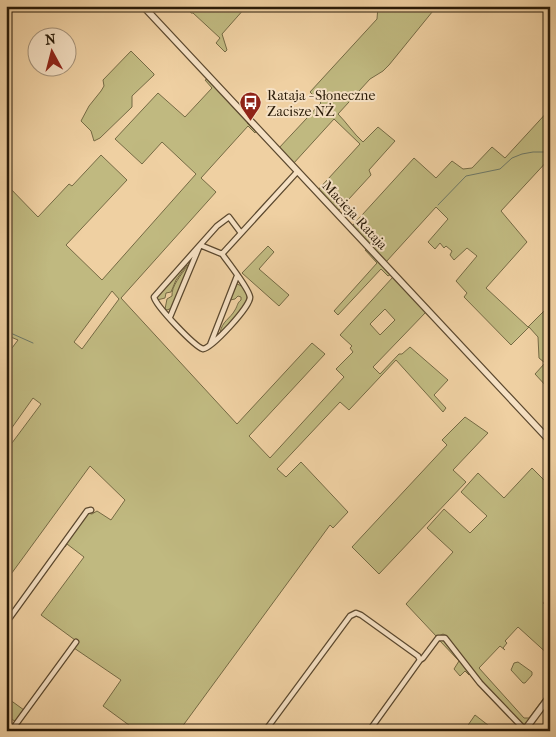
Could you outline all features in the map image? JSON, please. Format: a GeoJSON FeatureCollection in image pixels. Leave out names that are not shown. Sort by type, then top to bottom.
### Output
{"type":"FeatureCollection","features":[{"type":"Feature","properties":{"kind":"street","name":"Macieja Rataja"},"geometry":{"type":"LineString","coordinates":[[143,6],[550,441]]}},
{"type":"Feature","properties":{"kind":"street"},"geometry":{"type":"LineString","coordinates":[[222,254],[297,172]]}},
{"type":"Feature","properties":{"kind":"street"},"geometry":{"type":"LineString","coordinates":[[200,245],[222,254],[249,294],[249,304],[209,347],[203,349],[198,347],[156,302],[155,295],[217,226],[229,217],[242,233]]}},
{"type":"Feature","properties":{"kind":"street"},"geometry":{"type":"LineString","coordinates":[[170,317],[200,245]]}},
{"type":"Feature","properties":{"kind":"street"},"geometry":{"type":"LineString","coordinates":[[209,347],[237,276]]}},
{"type":"Feature","properties":{"kind":"street"},"geometry":{"type":"LineString","coordinates":[[6,623],[87,511],[91,510]]}},
{"type":"Feature","properties":{"kind":"street"},"geometry":{"type":"LineString","coordinates":[[266,731],[354,613],[361,615],[417,655],[420,660]]}},
{"type":"Feature","properties":{"kind":"street"},"geometry":{"type":"LineString","coordinates":[[369,731],[420,660],[436,640],[442,637],[447,639],[480,683],[524,730],[550,696]]}},
{"type":"Feature","properties":{"kind":"street"},"geometry":{"type":"LineString","coordinates":[[12,731],[76,642]]}},
{"type":"Feature","properties":{"kind":"shaded area"},"geometry":{"type":"Polygon","coordinates":[[[186,6],[243,6],[245,8],[222,34],[227,50],[225,52],[216,43],[220,38],[191,13],[186,6]]]}},
{"type":"Feature","properties":{"kind":"shaded area"},"geometry":{"type":"Polygon","coordinates":[[[378,6],[437,6],[389,65],[370,79],[338,114],[363,142],[378,127],[395,141],[369,170],[371,175],[337,212],[317,191],[360,144],[334,119],[293,164],[278,149],[321,103],[310,92],[377,19],[378,6]]]}},
{"type":"Feature","properties":{"kind":"shaded area"},"geometry":{"type":"Polygon","coordinates":[[[131,51],[154,75],[132,96],[132,107],[100,138],[94,141],[91,131],[81,121],[89,106],[104,86],[103,80],[131,51]]]}},
{"type":"Feature","properties":{"kind":"shaded area"},"geometry":{"type":"Polygon","coordinates":[[[208,79],[256,131],[255,133],[248,126],[201,178],[216,192],[121,298],[237,424],[312,343],[325,354],[249,436],[270,458],[344,377],[336,369],[353,352],[350,348],[352,346],[340,335],[393,277],[426,312],[373,367],[380,374],[399,354],[402,354],[410,347],[448,380],[434,395],[446,408],[443,412],[396,360],[349,410],[340,402],[277,469],[286,477],[301,462],[348,512],[333,528],[330,525],[179,731],[137,731],[103,706],[121,680],[74,648],[76,645],[75,640],[41,615],[84,557],[67,544],[64,546],[87,513],[92,514],[97,511],[111,520],[125,500],[90,466],[6,581],[6,451],[41,404],[33,398],[6,436],[6,356],[18,340],[6,335],[6,184],[38,217],[69,184],[72,186],[101,155],[127,180],[66,245],[102,280],[196,174],[162,142],[142,164],[115,139],[158,93],[185,117],[212,88],[205,80],[208,79]],[[112,291],[74,342],[82,349],[119,299],[112,291]],[[385,309],[370,324],[380,335],[395,320],[385,309]]]}},
{"type":"Feature","properties":{"kind":"shaded area"},"geometry":{"type":"Polygon","coordinates":[[[550,109],[550,158],[501,211],[527,242],[486,288],[528,327],[550,305],[550,384],[547,387],[535,374],[545,363],[539,358],[538,337],[529,327],[511,345],[464,297],[467,293],[456,281],[477,256],[467,248],[454,260],[450,255],[452,251],[446,246],[444,248],[440,243],[435,249],[428,242],[448,219],[436,207],[386,262],[352,226],[414,158],[436,178],[452,161],[463,169],[472,168],[492,147],[505,158],[550,109]]]}},
{"type":"Feature","properties":{"kind":"shaded area"},"geometry":{"type":"Polygon","coordinates":[[[268,246],[274,252],[259,269],[289,295],[279,306],[242,273],[268,246]]]}},
{"type":"Feature","properties":{"kind":"shaded area"},"geometry":{"type":"Polygon","coordinates":[[[367,249],[391,274],[388,276],[381,269],[338,315],[334,311],[377,263],[365,250],[367,249]]]}},
{"type":"Feature","properties":{"kind":"shaded area"},"geometry":{"type":"Polygon","coordinates":[[[186,263],[187,265],[176,280],[171,292],[166,293],[165,298],[157,300],[156,297],[186,263]]]}},
{"type":"Feature","properties":{"kind":"shaded area"},"geometry":{"type":"Polygon","coordinates":[[[188,265],[172,308],[167,310],[165,309],[167,299],[172,296],[175,284],[188,265]]]}},
{"type":"Feature","properties":{"kind":"shaded area"},"geometry":{"type":"Polygon","coordinates":[[[237,284],[247,294],[246,301],[236,316],[220,333],[222,326],[241,300],[241,297],[238,296],[230,300],[237,284]]]}},
{"type":"Feature","properties":{"kind":"shaded area"},"geometry":{"type":"Polygon","coordinates":[[[465,417],[488,433],[453,470],[466,482],[379,574],[352,547],[447,445],[442,440],[465,417]]]}},
{"type":"Feature","properties":{"kind":"shaded area"},"geometry":{"type":"Polygon","coordinates":[[[532,468],[550,486],[550,595],[543,603],[550,610],[550,656],[518,627],[505,641],[507,643],[503,648],[505,650],[500,646],[479,668],[524,718],[529,718],[550,690],[525,726],[523,726],[471,670],[447,636],[443,634],[437,637],[406,604],[453,552],[427,528],[444,509],[470,533],[487,516],[461,492],[478,473],[504,498],[532,468]]]}},
{"type":"Feature","properties":{"kind":"shaded area"},"geometry":{"type":"Polygon","coordinates":[[[438,639],[444,640],[447,643],[469,675],[465,671],[460,676],[454,669],[459,661],[440,641],[437,641],[438,639]]]}},
{"type":"Feature","properties":{"kind":"shaded area"},"geometry":{"type":"Polygon","coordinates":[[[518,662],[532,672],[532,675],[525,683],[511,670],[514,663],[518,662]]]}},
{"type":"Feature","properties":{"kind":"shaded area"},"geometry":{"type":"Polygon","coordinates":[[[6,697],[24,710],[16,722],[6,715],[6,697]]]}},
{"type":"Feature","properties":{"kind":"shaded area"},"geometry":{"type":"Polygon","coordinates":[[[475,715],[493,729],[491,731],[464,731],[475,715]]]}},
{"type":"Feature","properties":{"kind":"waterway"},"geometry":{"type":"LineString","coordinates":[[438,205],[466,176],[500,169],[512,158],[522,154],[550,152]]}},
{"type":"Feature","properties":{"kind":"waterway"},"geometry":{"type":"LineString","coordinates":[[6,331],[33,343]]}},
{"type":"Feature","properties":{"kind":"place","name":"Rataja - Słoneczne Zacisze NŻ"},"geometry":{"type":"Point","coordinates":[251,122]}}]}
